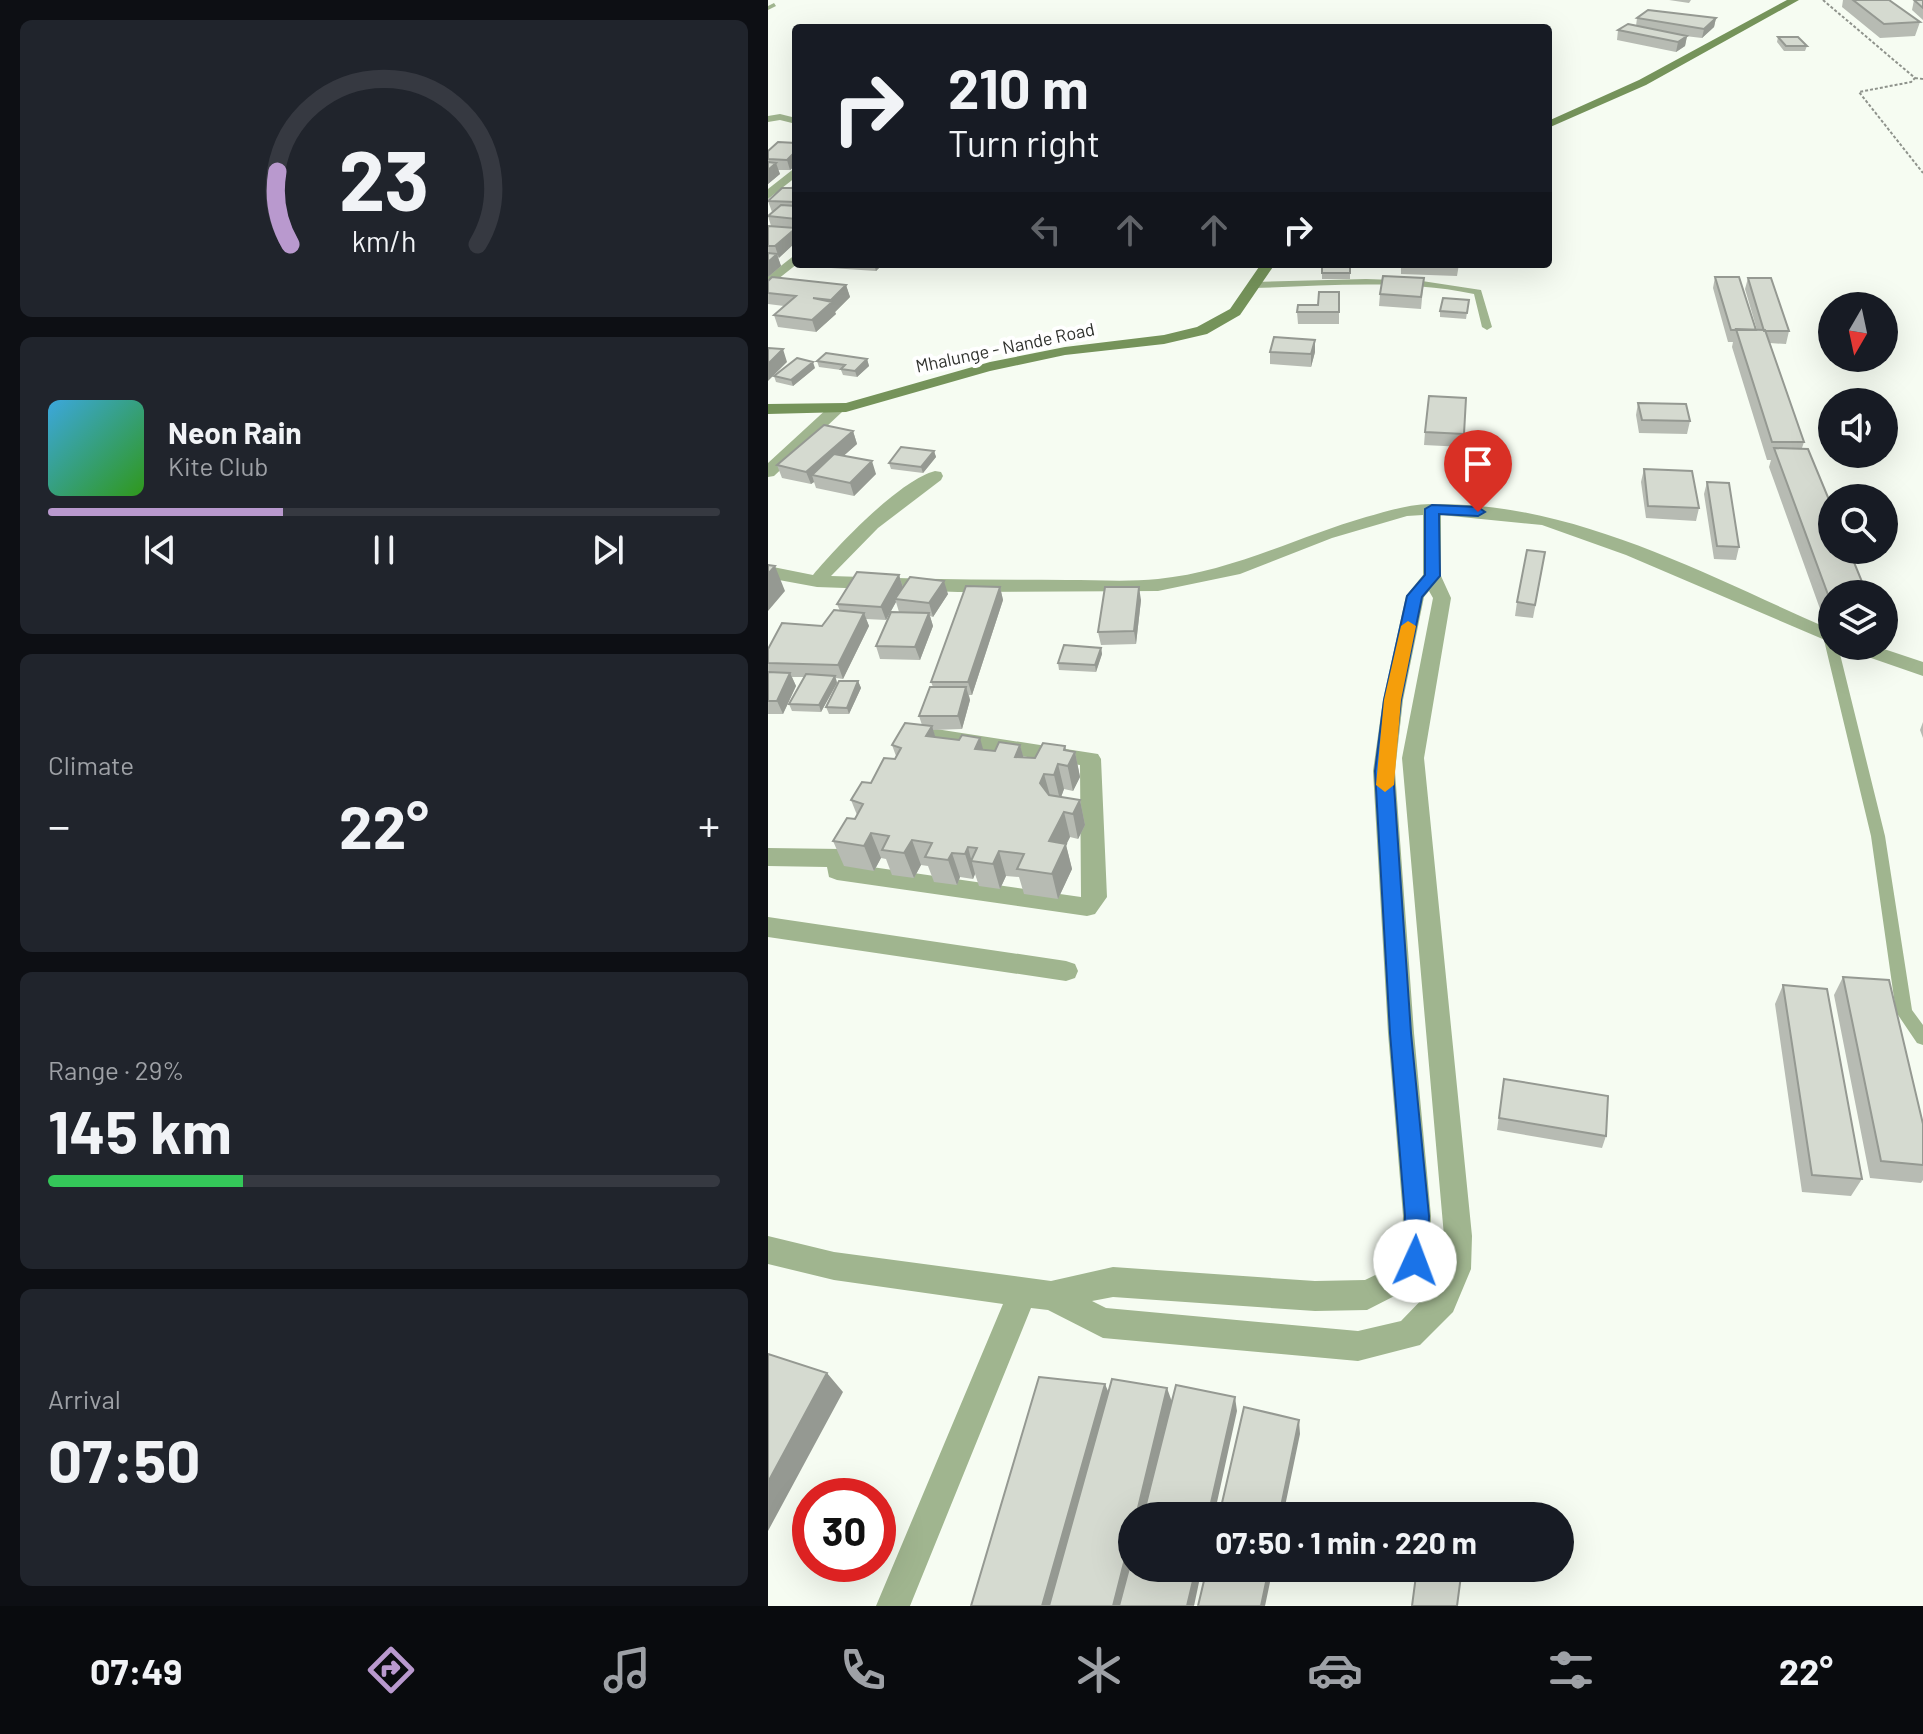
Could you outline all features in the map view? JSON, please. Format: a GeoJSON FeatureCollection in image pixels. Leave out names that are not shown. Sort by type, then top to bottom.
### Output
{"type":"FeatureCollection","features":[{"type":"Feature","properties":{"kind":"main road"},"geometry":{"type":"LineString","coordinates":[[1552,123],[1636,88],[1671,65],[1794,0]]}},
{"type":"Feature","properties":{"kind":"main road","name":"Mhalunge - Nande Road"},"geometry":{"type":"LineString","coordinates":[[768,409],[836,409],[876,401],[973,371],[1067,351],[1180,336],[1217,325],[1238,313],[1265,268]]}},
{"type":"Feature","properties":{"kind":"street"},"geometry":{"type":"LineString","coordinates":[[768,119],[780,117],[792,120]]}},
{"type":"Feature","properties":{"kind":"street"},"geometry":{"type":"LineString","coordinates":[[768,195],[792,174]]}},
{"type":"Feature","properties":{"kind":"street"},"geometry":{"type":"LineString","coordinates":[[768,283],[792,262]]}},
{"type":"Feature","properties":{"kind":"street"},"geometry":{"type":"LineString","coordinates":[[768,472],[836,409]]}},
{"type":"Feature","properties":{"kind":"street"},"geometry":{"type":"LineString","coordinates":[[817,581],[848,544],[935,476]]}},
{"type":"Feature","properties":{"kind":"street"},"geometry":{"type":"LineString","coordinates":[[768,1250],[834,1266],[1037,1295],[1103,1323],[1358,1346],[1409,1334],[1442,1301],[1456,1269],[1458,1236],[1413,758],[1442,598],[1432,576],[1432,509]]}},
{"type":"Feature","properties":{"kind":"street"},"geometry":{"type":"LineString","coordinates":[[768,572],[817,581],[958,586],[1158,585],[1234,570],[1326,534],[1406,511],[1432,509],[1500,513],[1558,524],[1632,551],[1818,631]]}},
{"type":"Feature","properties":{"kind":"street"},"geometry":{"type":"LineString","coordinates":[[1037,1295],[1113,1282],[1315,1296],[1367,1295],[1404,1276],[1415,1261],[1417,1216],[1401,1033],[1384,771],[1393,700],[1415,596],[1432,576]]}},
{"type":"Feature","properties":{"kind":"street"},"geometry":{"type":"LineString","coordinates":[[1896,660],[1923,669]]}},
{"type":"Feature","properties":{"kind":"street"},"geometry":{"type":"LineString","coordinates":[[855,833],[837,871],[1087,907],[1095,897],[1090,759],[936,736],[919,737],[906,744],[898,756]]}},
{"type":"Feature","properties":{"kind":"street"},"geometry":{"type":"LineString","coordinates":[[768,857],[841,858]]}},
{"type":"Feature","properties":{"kind":"street"},"geometry":{"type":"LineString","coordinates":[[768,927],[1066,971]]}},
{"type":"Feature","properties":{"kind":"street"},"geometry":{"type":"LineString","coordinates":[[893,1606],[1037,1295]]}},
{"type":"Feature","properties":{"kind":"lane"},"geometry":{"type":"LineString","coordinates":[[1253,285],[1368,283],[1388,279],[1442,283],[1478,292],[1487,327]]}},
{"type":"Feature","properties":{"kind":"lane"},"geometry":{"type":"LineString","coordinates":[[1836,660],[1878,836],[1904,1012],[1923,1038]]}},
{"type":"Feature","properties":{"kind":"path"},"geometry":{"type":"LineString","coordinates":[[1823,0],[1915,78],[1923,79]]}},
{"type":"Feature","properties":{"kind":"path"},"geometry":{"type":"LineString","coordinates":[[1915,78],[1911,82],[1859,92],[1923,173]]}},
{"type":"Feature","properties":{"kind":"building"},"geometry":{"type":"Polygon","coordinates":[[[1853,0],[1889,0],[1920,22],[1884,24],[1853,0]]]}},
{"type":"Feature","properties":{"kind":"building"},"geometry":{"type":"Polygon","coordinates":[[[1648,10],[1716,18],[1704,29],[1637,18],[1648,10]]]}},
{"type":"Feature","properties":{"kind":"building"},"geometry":{"type":"Polygon","coordinates":[[[1628,24],[1687,36],[1678,42],[1618,30],[1628,24]]]}},
{"type":"Feature","properties":{"kind":"building"},"geometry":{"type":"Polygon","coordinates":[[[1778,37],[1798,37],[1807,46],[1786,46],[1778,37]]]}},
{"type":"Feature","properties":{"kind":"building"},"geometry":{"type":"Polygon","coordinates":[[[778,142],[792,143],[792,155],[787,160],[768,159],[768,151],[778,142]]]}},
{"type":"Feature","properties":{"kind":"building"},"geometry":{"type":"Polygon","coordinates":[[[782,188],[792,188],[792,202],[768,201],[782,188]]]}},
{"type":"Feature","properties":{"kind":"building"},"geometry":{"type":"Polygon","coordinates":[[[781,205],[792,206],[792,219],[768,216],[781,205]]]}},
{"type":"Feature","properties":{"kind":"building"},"geometry":{"type":"Polygon","coordinates":[[[768,226],[792,228],[792,231],[775,246],[768,246],[768,226]]]}},
{"type":"Feature","properties":{"kind":"building"},"geometry":{"type":"Polygon","coordinates":[[[768,253],[777,254],[768,262],[768,253]]]}},
{"type":"Feature","properties":{"kind":"building"},"geometry":{"type":"Polygon","coordinates":[[[1322,268],[1350,268],[1350,273],[1322,273],[1322,268]]]}},
{"type":"Feature","properties":{"kind":"building"},"geometry":{"type":"Polygon","coordinates":[[[1383,276],[1424,278],[1421,297],[1380,294],[1383,276]]]}},
{"type":"Feature","properties":{"kind":"building"},"geometry":{"type":"Polygon","coordinates":[[[772,277],[846,285],[831,300],[813,298],[832,302],[812,320],[774,315],[796,296],[768,293],[768,281],[772,277]]]}},
{"type":"Feature","properties":{"kind":"building"},"geometry":{"type":"Polygon","coordinates":[[[1715,277],[1739,277],[1756,330],[1731,330],[1715,277]]]}},
{"type":"Feature","properties":{"kind":"building"},"geometry":{"type":"Polygon","coordinates":[[[1748,278],[1771,278],[1789,331],[1764,331],[1748,278]]]}},
{"type":"Feature","properties":{"kind":"building"},"geometry":{"type":"Polygon","coordinates":[[[1319,292],[1339,292],[1339,312],[1297,312],[1298,305],[1318,305],[1319,292]]]}},
{"type":"Feature","properties":{"kind":"building"},"geometry":{"type":"Polygon","coordinates":[[[1443,298],[1469,300],[1467,313],[1440,311],[1443,298]]]}},
{"type":"Feature","properties":{"kind":"building"},"geometry":{"type":"Polygon","coordinates":[[[1736,329],[1765,330],[1804,442],[1772,442],[1736,329]]]}},
{"type":"Feature","properties":{"kind":"building"},"geometry":{"type":"Polygon","coordinates":[[[1274,337],[1315,340],[1311,354],[1270,352],[1274,337]]]}},
{"type":"Feature","properties":{"kind":"building"},"geometry":{"type":"Polygon","coordinates":[[[768,348],[783,349],[768,364],[768,348]]]}},
{"type":"Feature","properties":{"kind":"building"},"geometry":{"type":"Polygon","coordinates":[[[826,353],[867,359],[855,371],[841,369],[845,365],[817,361],[826,353]]]}},
{"type":"Feature","properties":{"kind":"building"},"geometry":{"type":"Polygon","coordinates":[[[797,358],[813,362],[791,380],[774,376],[797,358]]]}},
{"type":"Feature","properties":{"kind":"building"},"geometry":{"type":"Polygon","coordinates":[[[1429,396],[1466,398],[1464,434],[1425,432],[1429,396]]]}},
{"type":"Feature","properties":{"kind":"building"},"geometry":{"type":"Polygon","coordinates":[[[1638,403],[1686,404],[1690,421],[1642,420],[1638,403]]]}},
{"type":"Feature","properties":{"kind":"building"},"geometry":{"type":"Polygon","coordinates":[[[824,425],[853,431],[806,472],[777,465],[824,425]]]}},
{"type":"Feature","properties":{"kind":"building"},"geometry":{"type":"Polygon","coordinates":[[[901,447],[934,451],[921,467],[889,463],[901,447]]]}},
{"type":"Feature","properties":{"kind":"building"},"geometry":{"type":"Polygon","coordinates":[[[1774,448],[1808,449],[1822,484],[1818,484],[1818,564],[1855,564],[1861,580],[1823,580],[1774,448]]]}},
{"type":"Feature","properties":{"kind":"building"},"geometry":{"type":"Polygon","coordinates":[[[834,454],[872,461],[850,483],[812,475],[834,454]]]}},
{"type":"Feature","properties":{"kind":"building"},"geometry":{"type":"Polygon","coordinates":[[[1644,469],[1692,471],[1699,508],[1648,506],[1644,469]]]}},
{"type":"Feature","properties":{"kind":"building"},"geometry":{"type":"Polygon","coordinates":[[[1707,482],[1729,483],[1739,547],[1717,546],[1707,482]]]}},
{"type":"Feature","properties":{"kind":"building"},"geometry":{"type":"Polygon","coordinates":[[[1527,550],[1545,552],[1535,605],[1517,602],[1527,550]]]}},
{"type":"Feature","properties":{"kind":"building"},"geometry":{"type":"Polygon","coordinates":[[[857,572],[899,575],[881,607],[837,604],[857,572]]]}},
{"type":"Feature","properties":{"kind":"building"},"geometry":{"type":"Polygon","coordinates":[[[910,577],[944,581],[929,603],[895,599],[910,577]]]}},
{"type":"Feature","properties":{"kind":"building"},"geometry":{"type":"Polygon","coordinates":[[[966,586],[1000,587],[968,682],[931,682],[966,586]]]}},
{"type":"Feature","properties":{"kind":"building"},"geometry":{"type":"Polygon","coordinates":[[[1105,587],[1139,587],[1134,631],[1098,632],[1105,587]]]}},
{"type":"Feature","properties":{"kind":"building"},"geometry":{"type":"Polygon","coordinates":[[[834,610],[864,613],[838,665],[768,663],[768,649],[782,623],[822,626],[834,610]]]}},
{"type":"Feature","properties":{"kind":"building"},"geometry":{"type":"Polygon","coordinates":[[[891,612],[929,613],[915,647],[876,646],[891,612]]]}},
{"type":"Feature","properties":{"kind":"building"},"geometry":{"type":"Polygon","coordinates":[[[1064,645],[1101,648],[1095,665],[1058,663],[1064,645]]]}},
{"type":"Feature","properties":{"kind":"building"},"geometry":{"type":"Polygon","coordinates":[[[768,672],[790,673],[777,701],[768,701],[768,672]]]}},
{"type":"Feature","properties":{"kind":"building"},"geometry":{"type":"Polygon","coordinates":[[[806,674],[835,676],[819,705],[789,704],[806,674]]]}},
{"type":"Feature","properties":{"kind":"building"},"geometry":{"type":"Polygon","coordinates":[[[839,681],[858,681],[847,708],[826,707],[839,681]]]}},
{"type":"Feature","properties":{"kind":"building"},"geometry":{"type":"Polygon","coordinates":[[[930,687],[966,687],[958,716],[919,716],[930,687]]]}},
{"type":"Feature","properties":{"kind":"building"},"geometry":{"type":"Polygon","coordinates":[[[905,723],[932,726],[926,736],[959,740],[962,735],[980,738],[975,749],[995,751],[999,742],[1020,745],[1015,757],[1035,758],[1043,743],[1065,746],[1064,750],[1075,752],[1068,766],[1058,764],[1054,775],[1044,774],[1040,783],[1049,795],[1080,800],[1073,814],[1064,812],[1049,841],[1066,844],[1052,874],[1017,869],[1024,854],[999,851],[993,864],[971,861],[977,848],[968,847],[965,854],[952,853],[948,860],[925,857],[932,843],[912,840],[904,853],[882,850],[889,836],[871,833],[864,846],[833,841],[847,818],[855,819],[863,804],[851,800],[862,782],[871,783],[884,758],[895,759],[901,748],[892,745],[905,723]]]}},
{"type":"Feature","properties":{"kind":"building"},"geometry":{"type":"Polygon","coordinates":[[[1843,977],[1889,980],[1923,1124],[1923,1165],[1881,1161],[1843,977]]]}},
{"type":"Feature","properties":{"kind":"building"},"geometry":{"type":"Polygon","coordinates":[[[1783,985],[1827,989],[1862,1179],[1812,1175],[1783,985]]]}},
{"type":"Feature","properties":{"kind":"building"},"geometry":{"type":"Polygon","coordinates":[[[1504,1079],[1608,1096],[1606,1136],[1499,1118],[1504,1079]]]}},
{"type":"Feature","properties":{"kind":"building"},"geometry":{"type":"Polygon","coordinates":[[[768,1354],[827,1373],[768,1482],[768,1354]]]}},
{"type":"Feature","properties":{"kind":"building"},"geometry":{"type":"Polygon","coordinates":[[[1039,1377],[1105,1384],[1042,1606],[971,1606],[1039,1377]]]}},
{"type":"Feature","properties":{"kind":"building"},"geometry":{"type":"Polygon","coordinates":[[[1112,1379],[1167,1388],[1139,1502],[1118,1502],[1119,1582],[1113,1606],[1049,1606],[1112,1379]]]}},
{"type":"Feature","properties":{"kind":"building"},"geometry":{"type":"Polygon","coordinates":[[[1176,1385],[1235,1397],[1211,1502],[1147,1502],[1176,1385]]]}},
{"type":"Feature","properties":{"kind":"building"},"geometry":{"type":"Polygon","coordinates":[[[1244,1407],[1299,1420],[1282,1502],[1222,1502],[1244,1407]]]}},
{"type":"Feature","properties":{"kind":"building"},"geometry":{"type":"Polygon","coordinates":[[[1125,1582],[1193,1582],[1187,1606],[1119,1606],[1125,1582]]]}},
{"type":"Feature","properties":{"kind":"building"},"geometry":{"type":"Polygon","coordinates":[[[1204,1582],[1266,1582],[1261,1606],[1198,1606],[1204,1582]]]}},
{"type":"Feature","properties":{"kind":"building"},"geometry":{"type":"Polygon","coordinates":[[[1415,1582],[1460,1582],[1457,1606],[1412,1606],[1415,1582]]]}},
{"type":"Feature","properties":{"kind":"slow traffic"},"geometry":{"type":"LineString","coordinates":[[1385,785],[1393,700],[1408,626]]}},
{"type":"Feature","properties":{"kind":"route"},"geometry":{"type":"LineString","coordinates":[[1415,1261],[1417,1216],[1401,1033],[1384,771],[1393,700],[1415,596],[1432,576],[1432,509],[1478,512]]}}]}
